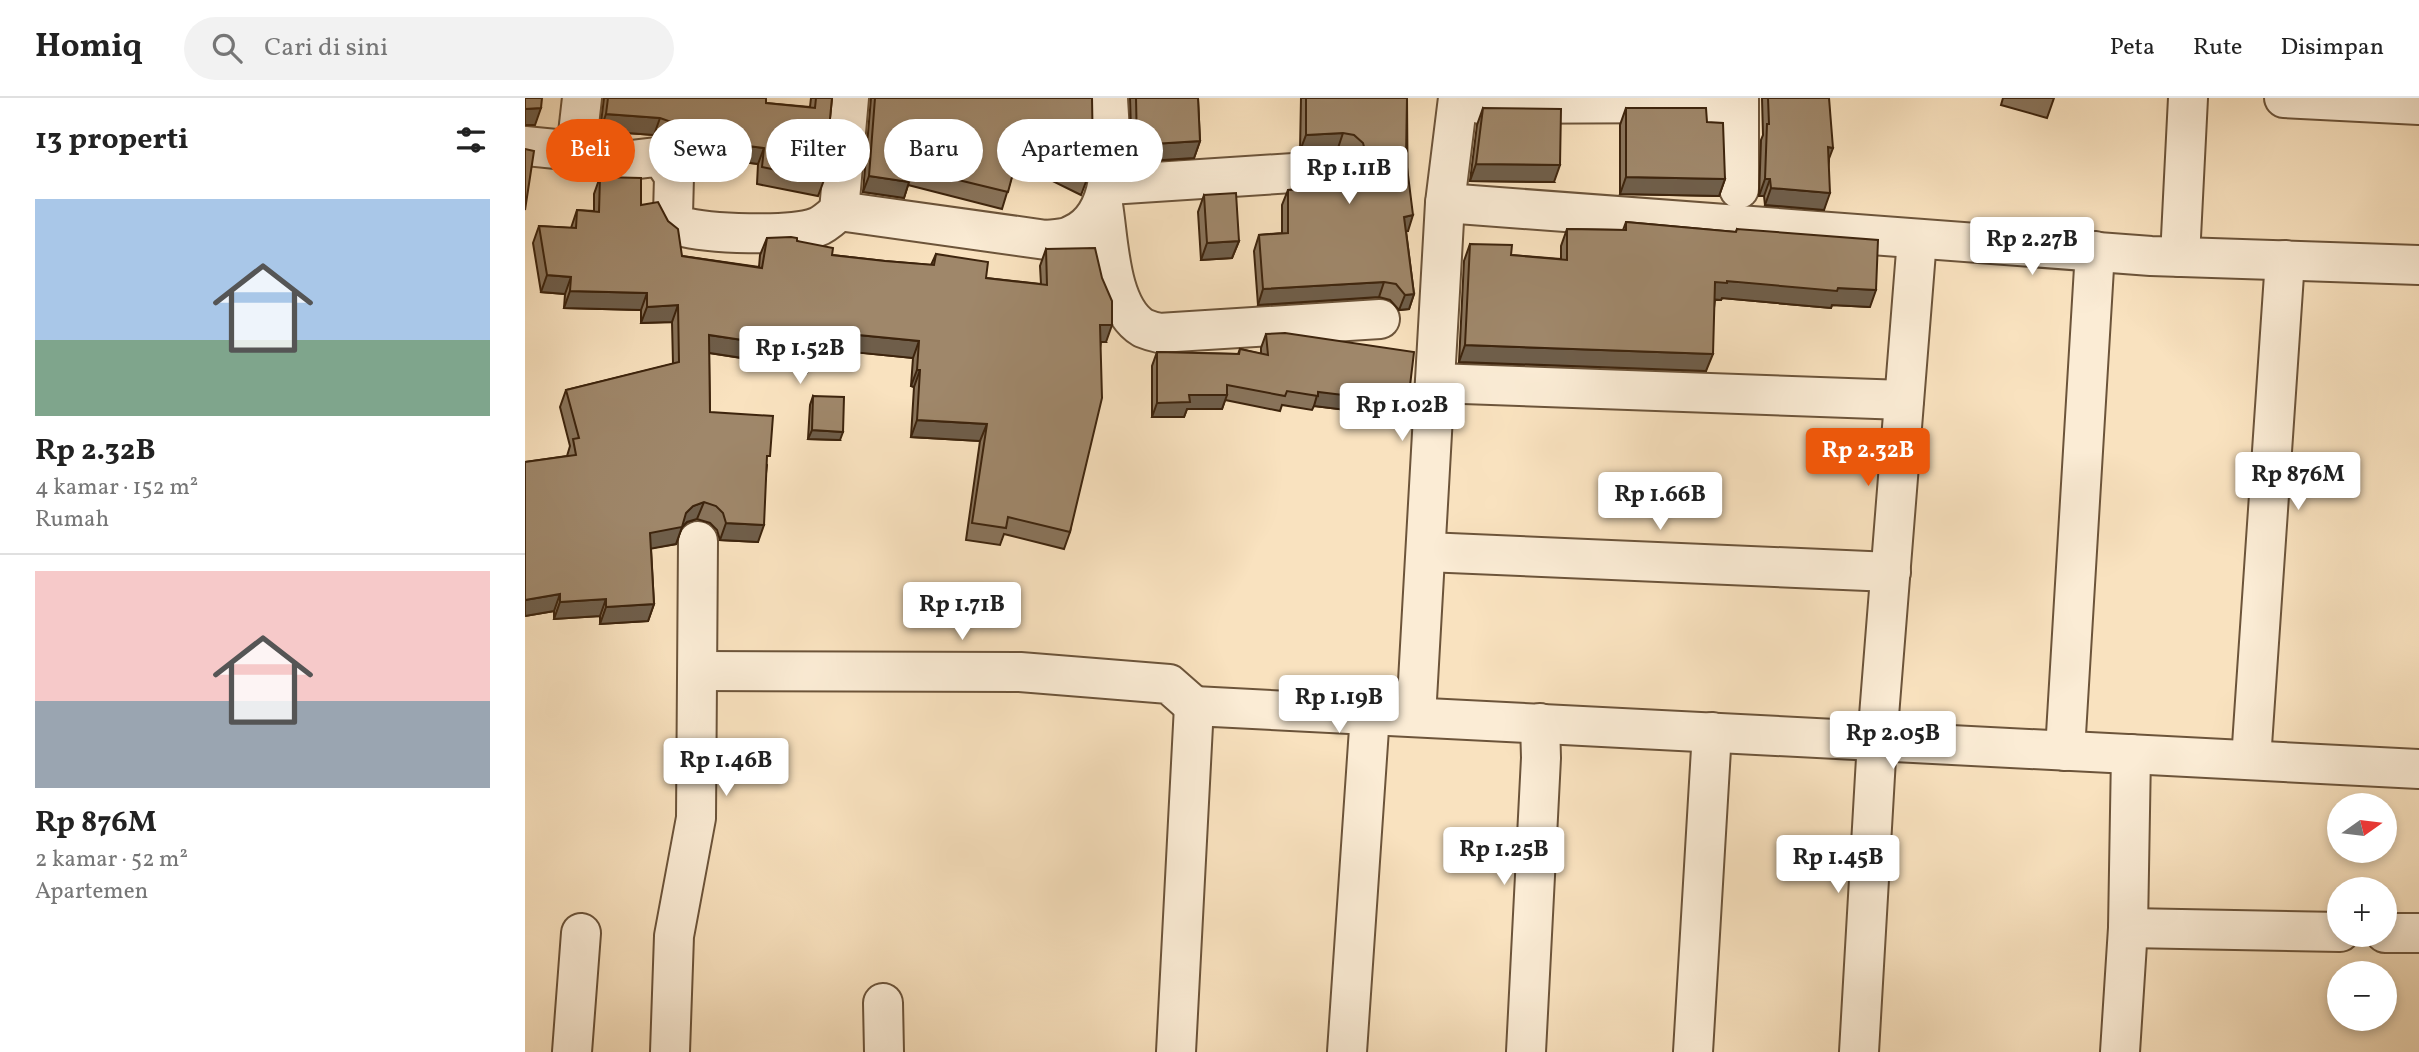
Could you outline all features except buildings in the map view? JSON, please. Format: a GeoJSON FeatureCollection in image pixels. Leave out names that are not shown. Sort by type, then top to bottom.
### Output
{"type":"FeatureCollection","features":[{"type":"Feature","properties":{"kind":"street"},"geometry":{"type":"LineString","coordinates":[[580,119],[582,98]]}},
{"type":"Feature","properties":{"kind":"street"},"geometry":{"type":"LineString","coordinates":[[839,211],[849,98]]}},
{"type":"Feature","properties":{"kind":"street"},"geometry":{"type":"LineString","coordinates":[[1108,98],[1106,195],[1113,275],[1121,302],[1134,320],[1144,328],[1159,333],[1380,318]]}},
{"type":"Feature","properties":{"kind":"street"},"geometry":{"type":"LineString","coordinates":[[1416,717],[1445,203],[1460,98],[1480,104],[1739,103],[1739,189]]}},
{"type":"Feature","properties":{"kind":"street"},"geometry":{"type":"LineString","coordinates":[[2180,257],[2188,98]]}},
{"type":"Feature","properties":{"kind":"street"},"geometry":{"type":"LineString","coordinates":[[2284,98],[2419,105]]}},
{"type":"Feature","properties":{"kind":"street"},"geometry":{"type":"LineString","coordinates":[[525,146],[546,148]]}},
{"type":"Feature","properties":{"kind":"street"},"geometry":{"type":"LineString","coordinates":[[635,159],[656,157],[664,161],[674,176],[673,215],[680,226],[699,231],[802,232],[820,226],[839,211],[1046,240],[1072,236],[1090,223],[1106,195]]}},
{"type":"Feature","properties":{"kind":"street"},"geometry":{"type":"LineString","coordinates":[[1106,195],[1339,170]]}},
{"type":"Feature","properties":{"kind":"street"},"geometry":{"type":"LineString","coordinates":[[1445,203],[2180,257],[2419,265]]}},
{"type":"Feature","properties":{"kind":"street"},"geometry":{"type":"LineString","coordinates":[[1860,1052],[1877,741],[1917,239]]}},
{"type":"Feature","properties":{"kind":"street"},"geometry":{"type":"LineString","coordinates":[[2066,751],[2095,251]]}},
{"type":"Feature","properties":{"kind":"street"},"geometry":{"type":"LineString","coordinates":[[2251,760],[2285,260]]}},
{"type":"Feature","properties":{"kind":"street"},"geometry":{"type":"LineString","coordinates":[[1435,383],[1904,400]]}},
{"type":"Feature","properties":{"kind":"street"},"geometry":{"type":"LineString","coordinates":[[670,1052],[674,936],[696,818],[698,541]]}},
{"type":"Feature","properties":{"kind":"street"},"geometry":{"type":"LineString","coordinates":[[1426,552],[1891,572]]}},
{"type":"Feature","properties":{"kind":"street"},"geometry":{"type":"LineString","coordinates":[[698,671],[1020,672],[1169,684],[1194,706],[2419,769]]}},
{"type":"Feature","properties":{"kind":"street"},"geometry":{"type":"LineString","coordinates":[[1176,1052],[1194,706]]}},
{"type":"Feature","properties":{"kind":"street"},"geometry":{"type":"LineString","coordinates":[[1347,1052],[1370,714]]}},
{"type":"Feature","properties":{"kind":"street"},"geometry":{"type":"LineString","coordinates":[[1526,1052],[1541,758],[1539,723]]}},
{"type":"Feature","properties":{"kind":"street"},"geometry":{"type":"LineString","coordinates":[[1693,1052],[1712,732]]}},
{"type":"Feature","properties":{"kind":"street"},"geometry":{"type":"LineString","coordinates":[[2120,1052],[2127,928],[2131,754]]}},
{"type":"Feature","properties":{"kind":"street"},"geometry":{"type":"LineString","coordinates":[[2127,928],[2327,932]]}},
{"type":"Feature","properties":{"kind":"street"},"geometry":{"type":"LineString","coordinates":[[572,1052],[581,933]]}},
{"type":"Feature","properties":{"kind":"street"},"geometry":{"type":"LineString","coordinates":[[2397,933],[2419,933]]}},
{"type":"Feature","properties":{"kind":"street"},"geometry":{"type":"LineString","coordinates":[[883,1003],[884,1052]]}}]}
